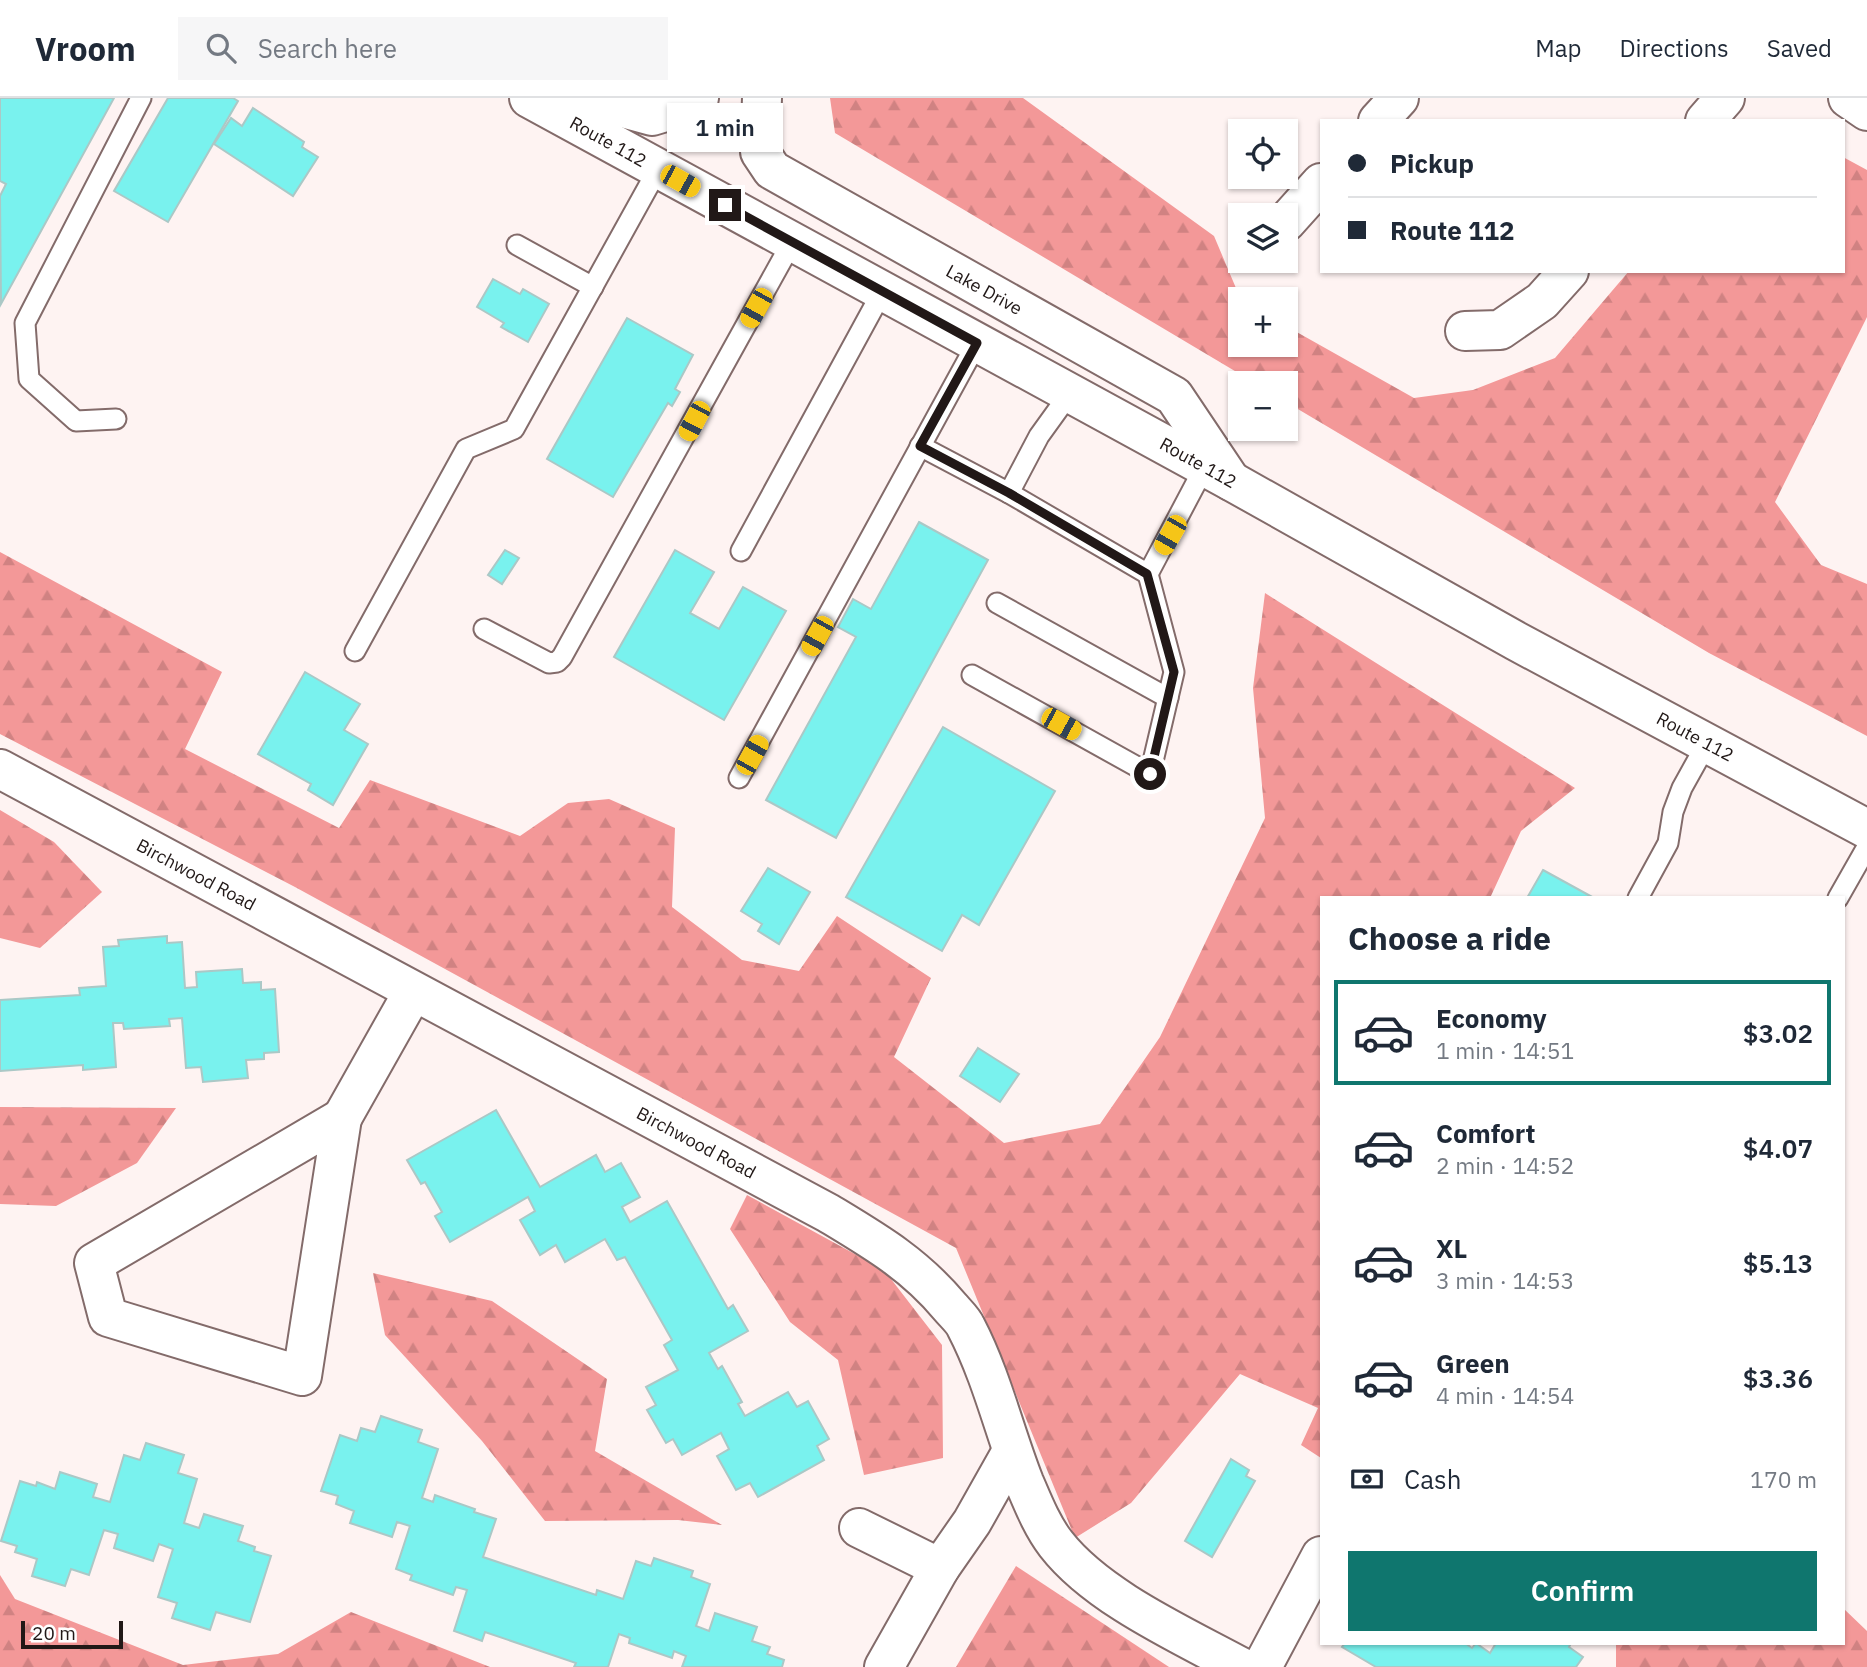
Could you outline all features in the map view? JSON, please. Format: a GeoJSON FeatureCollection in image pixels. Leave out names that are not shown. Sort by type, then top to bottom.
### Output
{"type":"FeatureCollection","features":[{"type":"Feature","properties":{"kind":"street","name":"Route 112"},"geometry":{"type":"LineString","coordinates":[[529,98],[1218,473],[1516,641],[1867,829]]}},
{"type":"Feature","properties":{"kind":"street"},"geometry":{"type":"LineString","coordinates":[[586,98],[652,116],[692,104],[699,98]]}},
{"type":"Feature","properties":{"kind":"street","name":"Lake Drive"},"geometry":{"type":"LineString","coordinates":[[762,98],[760,152],[772,170],[1174,396],[1218,473]]}},
{"type":"Feature","properties":{"kind":"street"},"geometry":{"type":"LineString","coordinates":[[1380,119],[1399,98]]}},
{"type":"Feature","properties":{"kind":"street"},"geometry":{"type":"LineString","coordinates":[[1707,119],[1725,98]]}},
{"type":"Feature","properties":{"kind":"street"},"geometry":{"type":"LineString","coordinates":[[1848,98],[1867,111]]}},
{"type":"Feature","properties":{"kind":"street"},"geometry":{"type":"LineString","coordinates":[[1298,209],[1320,184]]}},
{"type":"Feature","properties":{"kind":"street"},"geometry":{"type":"LineString","coordinates":[[1465,331],[1500,330],[1542,301],[1567,273]]}},
{"type":"Feature","properties":{"kind":"street","name":"Birchwood Road"},"geometry":{"type":"LineString","coordinates":[[0,769],[828,1213],[892,1253],[928,1281],[965,1325],[991,1386],[1012,1451],[1036,1511],[1056,1544],[1076,1565],[1140,1612],[1241,1667]]}},
{"type":"Feature","properties":{"kind":"street"},"geometry":{"type":"LineString","coordinates":[[342,1118],[94,1263],[108,1317],[302,1376],[342,1118],[413,992]]}},
{"type":"Feature","properties":{"kind":"street"},"geometry":{"type":"LineString","coordinates":[[884,1667],[940,1568],[972,1522],[1012,1451]]}},
{"type":"Feature","properties":{"kind":"street"},"geometry":{"type":"LineString","coordinates":[[859,1528],[940,1568]]}},
{"type":"Feature","properties":{"kind":"street"},"geometry":{"type":"LineString","coordinates":[[1262,1667],[1320,1558]]}},
{"type":"Feature","properties":{"kind":"lane"},"geometry":{"type":"LineString","coordinates":[[117,419],[76,421],[29,379],[25,323],[141,98]]}},
{"type":"Feature","properties":{"kind":"lane"},"geometry":{"type":"LineString","coordinates":[[355,651],[466,449],[514,429],[657,169]]}},
{"type":"Feature","properties":{"kind":"lane"},"geometry":{"type":"LineString","coordinates":[[484,629],[549,663],[557,662],[562,657],[792,242]]}},
{"type":"Feature","properties":{"kind":"lane"},"geometry":{"type":"LineString","coordinates":[[517,245],[593,286]]}},
{"type":"Feature","properties":{"kind":"lane"},"geometry":{"type":"LineString","coordinates":[[741,551],[882,292]]}},
{"type":"Feature","properties":{"kind":"lane"},"geometry":{"type":"LineString","coordinates":[[739,778],[977,343]]}},
{"type":"Feature","properties":{"kind":"lane"},"geometry":{"type":"LineString","coordinates":[[1009,493],[1039,436],[1070,393]]}},
{"type":"Feature","properties":{"kind":"lane"},"geometry":{"type":"LineString","coordinates":[[920,446],[1009,493],[1147,574],[1174,672],[1150,774],[972,675]]}},
{"type":"Feature","properties":{"kind":"lane"},"geometry":{"type":"LineString","coordinates":[[1147,574],[1185,507],[1218,473]]}},
{"type":"Feature","properties":{"kind":"lane"},"geometry":{"type":"LineString","coordinates":[[997,603],[1168,698]]}},
{"type":"Feature","properties":{"kind":"lane"},"geometry":{"type":"LineString","coordinates":[[1639,896],[1668,843],[1682,788],[1707,743]]}},
{"type":"Feature","properties":{"kind":"lane"},"geometry":{"type":"LineString","coordinates":[[1839,896],[1867,847]]}},
{"type":"Feature","properties":{"kind":"green space"},"geometry":{"type":"Polygon","coordinates":[[[830,98],[1023,98],[1214,236],[1236,287],[1228,287],[1228,357],[1298,357],[1298,333],[1414,398],[1473,390],[1555,358],[1627,273],[1845,273],[1845,158],[1867,170],[1867,317],[1775,502],[1821,565],[1867,584],[1867,736],[1709,653],[1298,409],[1298,371],[1235,371],[835,133],[830,98]]]}},
{"type":"Feature","properties":{"kind":"green space"},"geometry":{"type":"Polygon","coordinates":[[[0,552],[222,672],[185,749],[339,828],[370,780],[520,836],[568,803],[609,799],[675,828],[672,907],[742,960],[799,971],[837,916],[931,978],[894,1057],[1004,1143],[1100,1124],[1160,1037],[1265,818],[1253,688],[1265,593],[1575,788],[1521,831],[1491,896],[1320,896],[1320,1457],[1301,1445],[1318,1408],[1240,1374],[1131,1503],[1075,1538],[956,1248],[295,887],[0,734],[0,552]]]}},
{"type":"Feature","properties":{"kind":"green space"},"geometry":{"type":"Polygon","coordinates":[[[0,810],[54,842],[102,892],[40,948],[0,938],[0,810]]]}},
{"type":"Feature","properties":{"kind":"green space"},"geometry":{"type":"Polygon","coordinates":[[[0,1107],[176,1108],[137,1163],[56,1206],[0,1204],[0,1107]]]}},
{"type":"Feature","properties":{"kind":"green space"},"geometry":{"type":"Polygon","coordinates":[[[747,1195],[884,1270],[942,1345],[943,1458],[864,1475],[838,1360],[790,1322],[730,1229],[747,1195]]]}},
{"type":"Feature","properties":{"kind":"green space"},"geometry":{"type":"Polygon","coordinates":[[[373,1273],[492,1301],[607,1379],[595,1451],[722,1525],[678,1520],[545,1521],[482,1441],[385,1335],[373,1273]]]}},
{"type":"Feature","properties":{"kind":"green space"},"geometry":{"type":"Polygon","coordinates":[[[1016,1566],[1169,1667],[956,1667],[1016,1566]]]}},
{"type":"Feature","properties":{"kind":"green space"},"geometry":{"type":"Polygon","coordinates":[[[0,1575],[15,1599],[183,1665],[278,1654],[351,1612],[490,1667],[0,1667],[0,1575]]]}},
{"type":"Feature","properties":{"kind":"green space"},"geometry":{"type":"Polygon","coordinates":[[[1845,1610],[1867,1631],[1867,1667],[1616,1667],[1616,1645],[1845,1645],[1845,1610]]]}},
{"type":"Feature","properties":{"kind":"building"},"geometry":{"type":"Polygon","coordinates":[[[0,98],[114,98],[1,304],[0,196],[6,184],[0,181],[0,98]]]}},
{"type":"Feature","properties":{"kind":"building"},"geometry":{"type":"Polygon","coordinates":[[[168,98],[233,98],[238,101],[168,222],[114,191],[168,98]]]}},
{"type":"Feature","properties":{"kind":"building"},"geometry":{"type":"Polygon","coordinates":[[[253,108],[304,142],[302,147],[318,157],[293,196],[214,144],[231,118],[242,126],[253,108]]]}},
{"type":"Feature","properties":{"kind":"building"},"geometry":{"type":"Polygon","coordinates":[[[493,279],[520,294],[523,289],[549,304],[528,342],[501,327],[504,323],[477,307],[493,279]]]}},
{"type":"Feature","properties":{"kind":"building"},"geometry":{"type":"Polygon","coordinates":[[[627,318],[693,355],[675,389],[680,392],[672,406],[668,403],[613,497],[547,459],[627,318]]]}},
{"type":"Feature","properties":{"kind":"building"},"geometry":{"type":"Polygon","coordinates":[[[919,522],[988,560],[836,838],[766,800],[856,637],[838,627],[853,599],[871,609],[919,522]]]}},
{"type":"Feature","properties":{"kind":"building"},"geometry":{"type":"Polygon","coordinates":[[[505,550],[519,558],[502,584],[488,575],[505,550]]]}},
{"type":"Feature","properties":{"kind":"building"},"geometry":{"type":"Polygon","coordinates":[[[675,550],[714,572],[690,613],[719,629],[743,587],[786,611],[724,720],[614,657],[675,550]]]}},
{"type":"Feature","properties":{"kind":"building"},"geometry":{"type":"Polygon","coordinates":[[[305,672],[360,704],[344,730],[368,744],[333,805],[308,790],[311,784],[258,754],[305,672]]]}},
{"type":"Feature","properties":{"kind":"building"},"geometry":{"type":"Polygon","coordinates":[[[943,727],[1055,791],[979,925],[962,915],[942,951],[846,897],[943,727]]]}},
{"type":"Feature","properties":{"kind":"building"},"geometry":{"type":"Polygon","coordinates":[[[768,868],[810,892],[779,944],[758,931],[762,924],[741,911],[768,868]]]}},
{"type":"Feature","properties":{"kind":"building"},"geometry":{"type":"Polygon","coordinates":[[[1543,870],[1590,896],[1528,896],[1543,870]]]}},
{"type":"Feature","properties":{"kind":"building"},"geometry":{"type":"Polygon","coordinates":[[[167,936],[167,943],[182,942],[185,988],[197,987],[196,972],[242,969],[243,983],[261,982],[261,990],[275,989],[279,1052],[264,1053],[264,1059],[246,1060],[248,1078],[203,1082],[201,1067],[186,1068],[182,1018],[169,1019],[170,1026],[124,1029],[123,1023],[113,1023],[116,1067],[83,1070],[83,1065],[0,1071],[0,1000],[80,995],[79,988],[106,986],[103,947],[119,946],[118,940],[167,936]]]}},
{"type":"Feature","properties":{"kind":"building"},"geometry":{"type":"Polygon","coordinates":[[[978,1048],[1019,1074],[1000,1102],[960,1076],[978,1048]]]}},
{"type":"Feature","properties":{"kind":"building"},"geometry":{"type":"Polygon","coordinates":[[[496,1110],[540,1187],[596,1155],[605,1172],[621,1163],[640,1197],[622,1207],[630,1222],[667,1201],[728,1309],[733,1305],[748,1331],[709,1353],[718,1369],[722,1366],[742,1402],[738,1404],[745,1416],[788,1392],[797,1407],[808,1401],[829,1439],[817,1446],[824,1460],[758,1497],[750,1483],[736,1490],[717,1456],[729,1449],[721,1433],[682,1455],[673,1439],[666,1443],[647,1410],[656,1405],[646,1387],[678,1370],[664,1345],[672,1340],[625,1257],[617,1260],[605,1239],[565,1262],[556,1245],[540,1255],[520,1220],[535,1211],[528,1197],[450,1242],[435,1216],[442,1212],[425,1182],[421,1184],[407,1160],[496,1110]]]}},
{"type":"Feature","properties":{"kind":"building"},"geometry":{"type":"Polygon","coordinates":[[[381,1416],[422,1430],[418,1442],[438,1449],[422,1498],[433,1502],[435,1495],[496,1519],[483,1557],[596,1595],[597,1590],[623,1599],[636,1561],[651,1566],[654,1558],[693,1571],[691,1577],[710,1584],[696,1626],[709,1631],[715,1613],[757,1627],[752,1641],[770,1647],[767,1654],[784,1660],[782,1667],[682,1667],[686,1656],[674,1651],[672,1658],[629,1643],[630,1638],[619,1634],[608,1667],[574,1667],[576,1663],[485,1632],[482,1641],[454,1631],[467,1590],[456,1587],[453,1595],[410,1580],[412,1575],[396,1569],[410,1526],[397,1522],[392,1537],[350,1523],[354,1511],[336,1504],[338,1496],[321,1491],[340,1435],[357,1441],[361,1428],[375,1432],[381,1416]]]}},
{"type":"Feature","properties":{"kind":"building"},"geometry":{"type":"Polygon","coordinates":[[[146,1443],[184,1455],[178,1473],[197,1479],[184,1523],[199,1528],[204,1514],[243,1526],[238,1541],[255,1547],[254,1551],[271,1556],[250,1622],[216,1612],[210,1630],[172,1618],[177,1603],[158,1597],[173,1549],[159,1544],[153,1561],[114,1548],[118,1534],[104,1530],[89,1575],[71,1569],[65,1586],[32,1576],[37,1559],[15,1552],[17,1546],[1,1541],[20,1481],[36,1486],[37,1482],[55,1489],[60,1472],[97,1484],[93,1497],[110,1502],[124,1455],[140,1460],[146,1443]]]}},
{"type":"Feature","properties":{"kind":"building"},"geometry":{"type":"Polygon","coordinates":[[[1231,1459],[1249,1470],[1246,1476],[1255,1481],[1212,1557],[1185,1541],[1231,1459]]]}},
{"type":"Feature","properties":{"kind":"building"},"geometry":{"type":"Polygon","coordinates":[[[1468,1645],[1472,1648],[1479,1645],[1490,1653],[1495,1645],[1570,1645],[1569,1647],[1583,1657],[1576,1667],[1376,1667],[1342,1647],[1468,1645]]]}},
{"type":"Feature","properties":{"kind":"route"},"geometry":{"type":"LineString","coordinates":[[725,205],[977,343],[920,446],[1009,493],[1147,574],[1174,672],[1150,774]]}}]}
